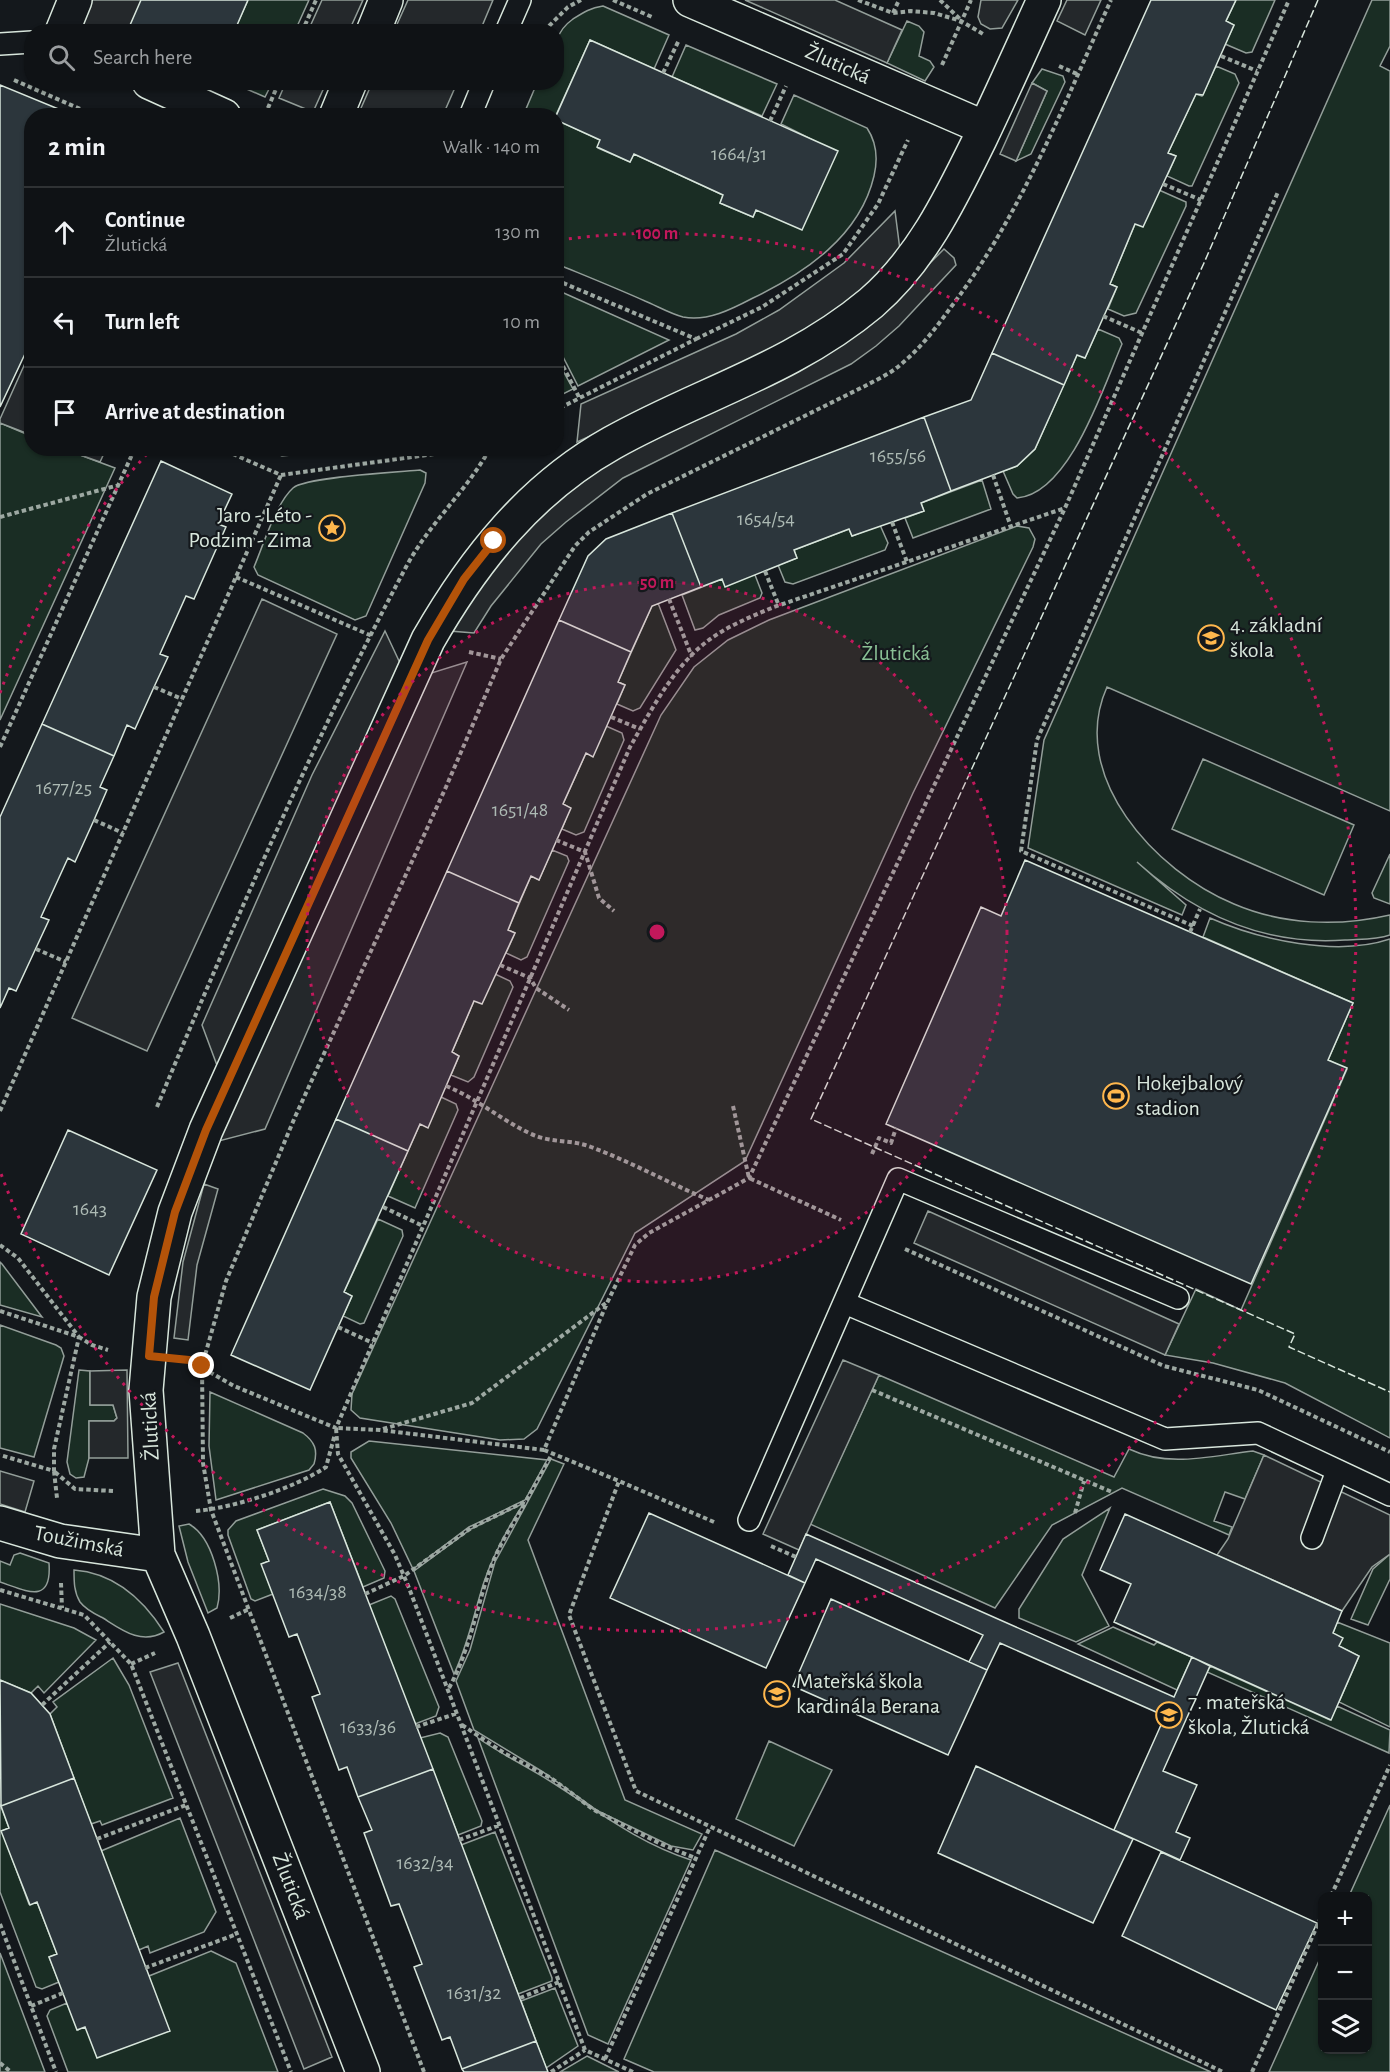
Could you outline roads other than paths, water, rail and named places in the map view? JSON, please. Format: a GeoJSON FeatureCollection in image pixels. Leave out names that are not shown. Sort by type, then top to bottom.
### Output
{"type":"FeatureCollection","features":[{"type":"Feature","properties":{"kind":"street"},"geometry":{"type":"LineString","coordinates":[[65,24],[75,0]]}},
{"type":"Feature","properties":{"kind":"street"},"geometry":{"type":"LineString","coordinates":[[376,24],[386,0]]}},
{"type":"Feature","properties":{"kind":"street","name":"Žlutická"},"geometry":{"type":"LineString","coordinates":[[363,2072],[193,1636],[158,1555],[146,1390],[154,1297],[175,1212],[206,1130],[428,640],[464,579],[494,541],[528,505],[571,470],[612,443],[774,367],[813,344],[870,303],[905,269],[952,196],[1044,0]]}},
{"type":"Feature","properties":{"kind":"street","name":"Žlutická"},"geometry":{"type":"LineString","coordinates":[[687,15],[925,102],[985,128]]}},
{"type":"Feature","properties":{"kind":"street"},"geometry":{"type":"LineString","coordinates":[[165,90],[200,108]]}},
{"type":"Feature","properties":{"kind":"street"},"geometry":{"type":"LineString","coordinates":[[339,108],[347,90]]}},
{"type":"Feature","properties":{"kind":"street","name":"Toužimská"},"geometry":{"type":"LineString","coordinates":[[0,1523],[60,1541],[158,1555]]}},
{"type":"Feature","properties":{"kind":"lane"},"geometry":{"type":"LineString","coordinates":[[510,24],[520,0]]}},
{"type":"Feature","properties":{"kind":"lane"},"geometry":{"type":"LineString","coordinates":[[473,108],[481,90]]}},
{"type":"Feature","properties":{"kind":"lane"},"geometry":{"type":"LineString","coordinates":[[749,1520],[898,1179],[1178,1298]]}},
{"type":"Feature","properties":{"kind":"lane"},"geometry":{"type":"LineString","coordinates":[[844,1303],[1165,1440],[1258,1433],[1390,1495]]}},
{"type":"Feature","properties":{"kind":"lane"},"geometry":{"type":"LineString","coordinates":[[1311,1538],[1337,1471]]}},
{"type":"Feature","properties":{"kind":"place","name":"Jaro - Léto - Podzim - Zima"},"geometry":{"type":"Point","coordinates":[332,528]}},
{"type":"Feature","properties":{"kind":"place","name":"4. základní škola"},"geometry":{"type":"Point","coordinates":[1211,638]}},
{"type":"Feature","properties":{"kind":"place","name":"Hokejbalový stadion"},"geometry":{"type":"Point","coordinates":[1116,1096]}},
{"type":"Feature","properties":{"kind":"place","name":"Mateřská škola kardinála Berana"},"geometry":{"type":"Point","coordinates":[777,1694]}},
{"type":"Feature","properties":{"kind":"place","name":"7. mateřská škola, Žlutická"},"geometry":{"type":"Point","coordinates":[1169,1715]}}]}
